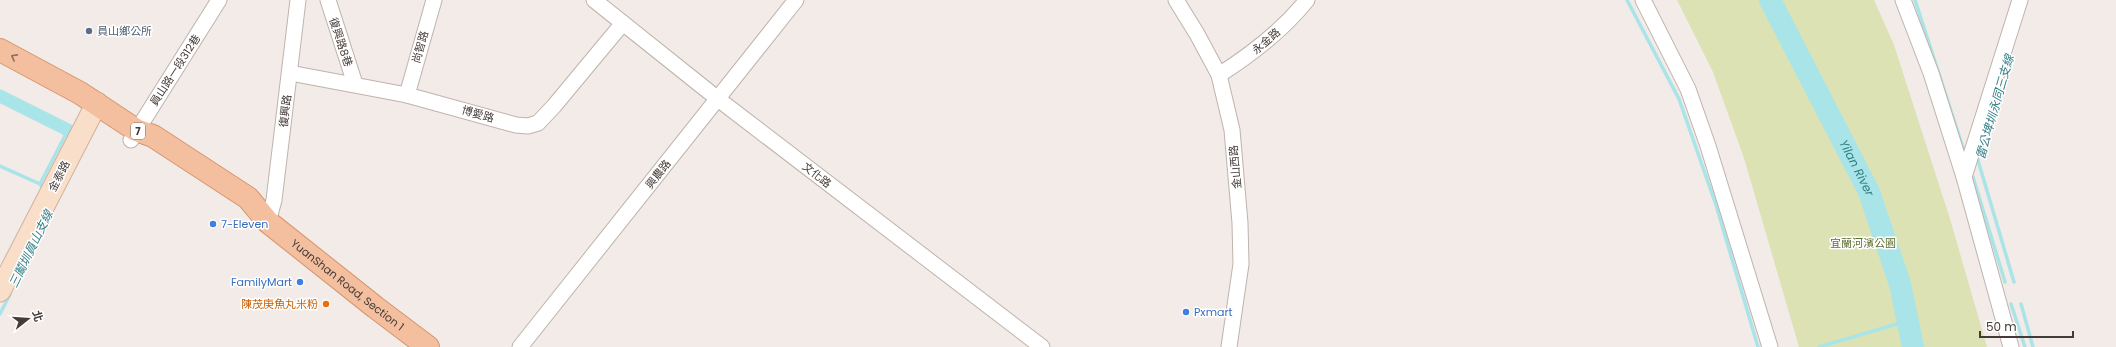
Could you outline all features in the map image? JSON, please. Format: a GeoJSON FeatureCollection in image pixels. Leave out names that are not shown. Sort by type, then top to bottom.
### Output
{"type":"FeatureCollection","features":[{"type":"Feature","properties":{"kind":"main road","name":"YuanShan Road, Section 1"},"geometry":{"type":"LineString","coordinates":[[0,50],[133,135],[153,136],[248,198],[268,222],[428,347]]}},
{"type":"Feature","properties":{"kind":"main road","name":"YuanShan Road, Section 1"},"geometry":{"type":"LineString","coordinates":[[0,66],[94,109]]}},
{"type":"Feature","properties":{"kind":"street","name":"員山路一段312巷"},"geometry":{"type":"LineString","coordinates":[[133,135],[220,0]]}},
{"type":"Feature","properties":{"kind":"street","name":"復興路"},"geometry":{"type":"LineString","coordinates":[[268,222],[274,200],[298,0]]}},
{"type":"Feature","properties":{"kind":"street","name":"復興路8巷"},"geometry":{"type":"LineString","coordinates":[[328,0],[355,84]]}},
{"type":"Feature","properties":{"kind":"street","name":"尚智路"},"geometry":{"type":"LineString","coordinates":[[407,94],[434,0]]}},
{"type":"Feature","properties":{"kind":"street","name":"文化路"},"geometry":{"type":"LineString","coordinates":[[594,0],[718,99],[1042,347]]}},
{"type":"Feature","properties":{"kind":"street","name":"興農路"},"geometry":{"type":"LineString","coordinates":[[520,347],[796,0]]}},
{"type":"Feature","properties":{"kind":"street","name":"金山西路"},"geometry":{"type":"LineString","coordinates":[[1176,0],[1220,75],[1232,130],[1241,236],[1241,264],[1229,347]]}},
{"type":"Feature","properties":{"kind":"street","name":"永金路"},"geometry":{"type":"LineString","coordinates":[[1220,75],[1254,51],[1293,17],[1307,0]]}},
{"type":"Feature","properties":{"kind":"street"},"geometry":{"type":"LineString","coordinates":[[1643,0],[1688,89],[1708,146],[1770,347]]}},
{"type":"Feature","properties":{"kind":"street"},"geometry":{"type":"LineString","coordinates":[[1903,0],[1932,73],[1964,177],[2011,347]]}},
{"type":"Feature","properties":{"kind":"street"},"geometry":{"type":"LineString","coordinates":[[1964,177],[2020,0]]}},
{"type":"Feature","properties":{"kind":"street","name":"博愛路"},"geometry":{"type":"LineString","coordinates":[[290,73],[407,94],[516,125],[528,126],[538,123],[554,106],[623,23]]}},
{"type":"Feature","properties":{"kind":"street","name":"金泰路"},"geometry":{"type":"LineString","coordinates":[[0,291],[94,109]]}},
{"type":"Feature","properties":{"kind":"street"},"geometry":{"type":"LineString","coordinates":[[400,326],[409,347]]}},
{"type":"Feature","properties":{"kind":"green space","name":"宜蘭河濱公園"},"geometry":{"type":"Polygon","coordinates":[[[1677,0],[1874,0],[1894,45],[1950,219],[1987,347],[1799,347],[1744,158],[1713,72],[1677,0]]]}},
{"type":"Feature","properties":{"kind":"waterway"},"geometry":{"type":"LineString","coordinates":[[1627,0],[1679,99],[1716,205],[1758,347]]}},
{"type":"Feature","properties":{"kind":"waterway","name":"Yilan River"},"geometry":{"type":"LineString","coordinates":[[1770,0],[1869,192],[1900,284],[1913,347]]}},
{"type":"Feature","properties":{"kind":"waterway"},"geometry":{"type":"LineString","coordinates":[[1915,0],[1963,148]]}},
{"type":"Feature","properties":{"kind":"waterway"},"geometry":{"type":"LineString","coordinates":[[0,96],[68,130]]}},
{"type":"Feature","properties":{"kind":"waterway"},"geometry":{"type":"LineString","coordinates":[[40,184],[68,130]]}},
{"type":"Feature","properties":{"kind":"waterway","name":"雷公埤圳永同三支線"},"geometry":{"type":"LineString","coordinates":[[1977,157],[2014,282]]}},
{"type":"Feature","properties":{"kind":"waterway","name":"三鬮圳員山支線"},"geometry":{"type":"LineString","coordinates":[[0,166],[40,184],[44,189]]}},
{"type":"Feature","properties":{"kind":"waterway"},"geometry":{"type":"LineString","coordinates":[[1973,177],[2005,282]]}},
{"type":"Feature","properties":{"kind":"waterway","name":"三鬮圳員山支線"},"geometry":{"type":"LineString","coordinates":[[0,314],[10,294]]}},
{"type":"Feature","properties":{"kind":"waterway"},"geometry":{"type":"LineString","coordinates":[[2011,304],[2025,347]]}},
{"type":"Feature","properties":{"kind":"waterway","name":"雷公埤圳永同三支線"},"geometry":{"type":"LineString","coordinates":[[2021,304],[2033,347]]}},
{"type":"Feature","properties":{"kind":"waterway"},"geometry":{"type":"LineString","coordinates":[[1819,347],[1907,321]]}},
{"type":"Feature","properties":{"kind":"place","name":"員山鄉公所"},"geometry":{"type":"Point","coordinates":[89,31]}},
{"type":"Feature","properties":{"kind":"place","name":"7-Eleven"},"geometry":{"type":"Point","coordinates":[213,224]}},
{"type":"Feature","properties":{"kind":"place","name":"FamilyMart"},"geometry":{"type":"Point","coordinates":[300,282]}},
{"type":"Feature","properties":{"kind":"place","name":"陳茂庚魚丸米粉"},"geometry":{"type":"Point","coordinates":[326,304]}},
{"type":"Feature","properties":{"kind":"place","name":"Pxmart"},"geometry":{"type":"Point","coordinates":[1186,312]}}]}
